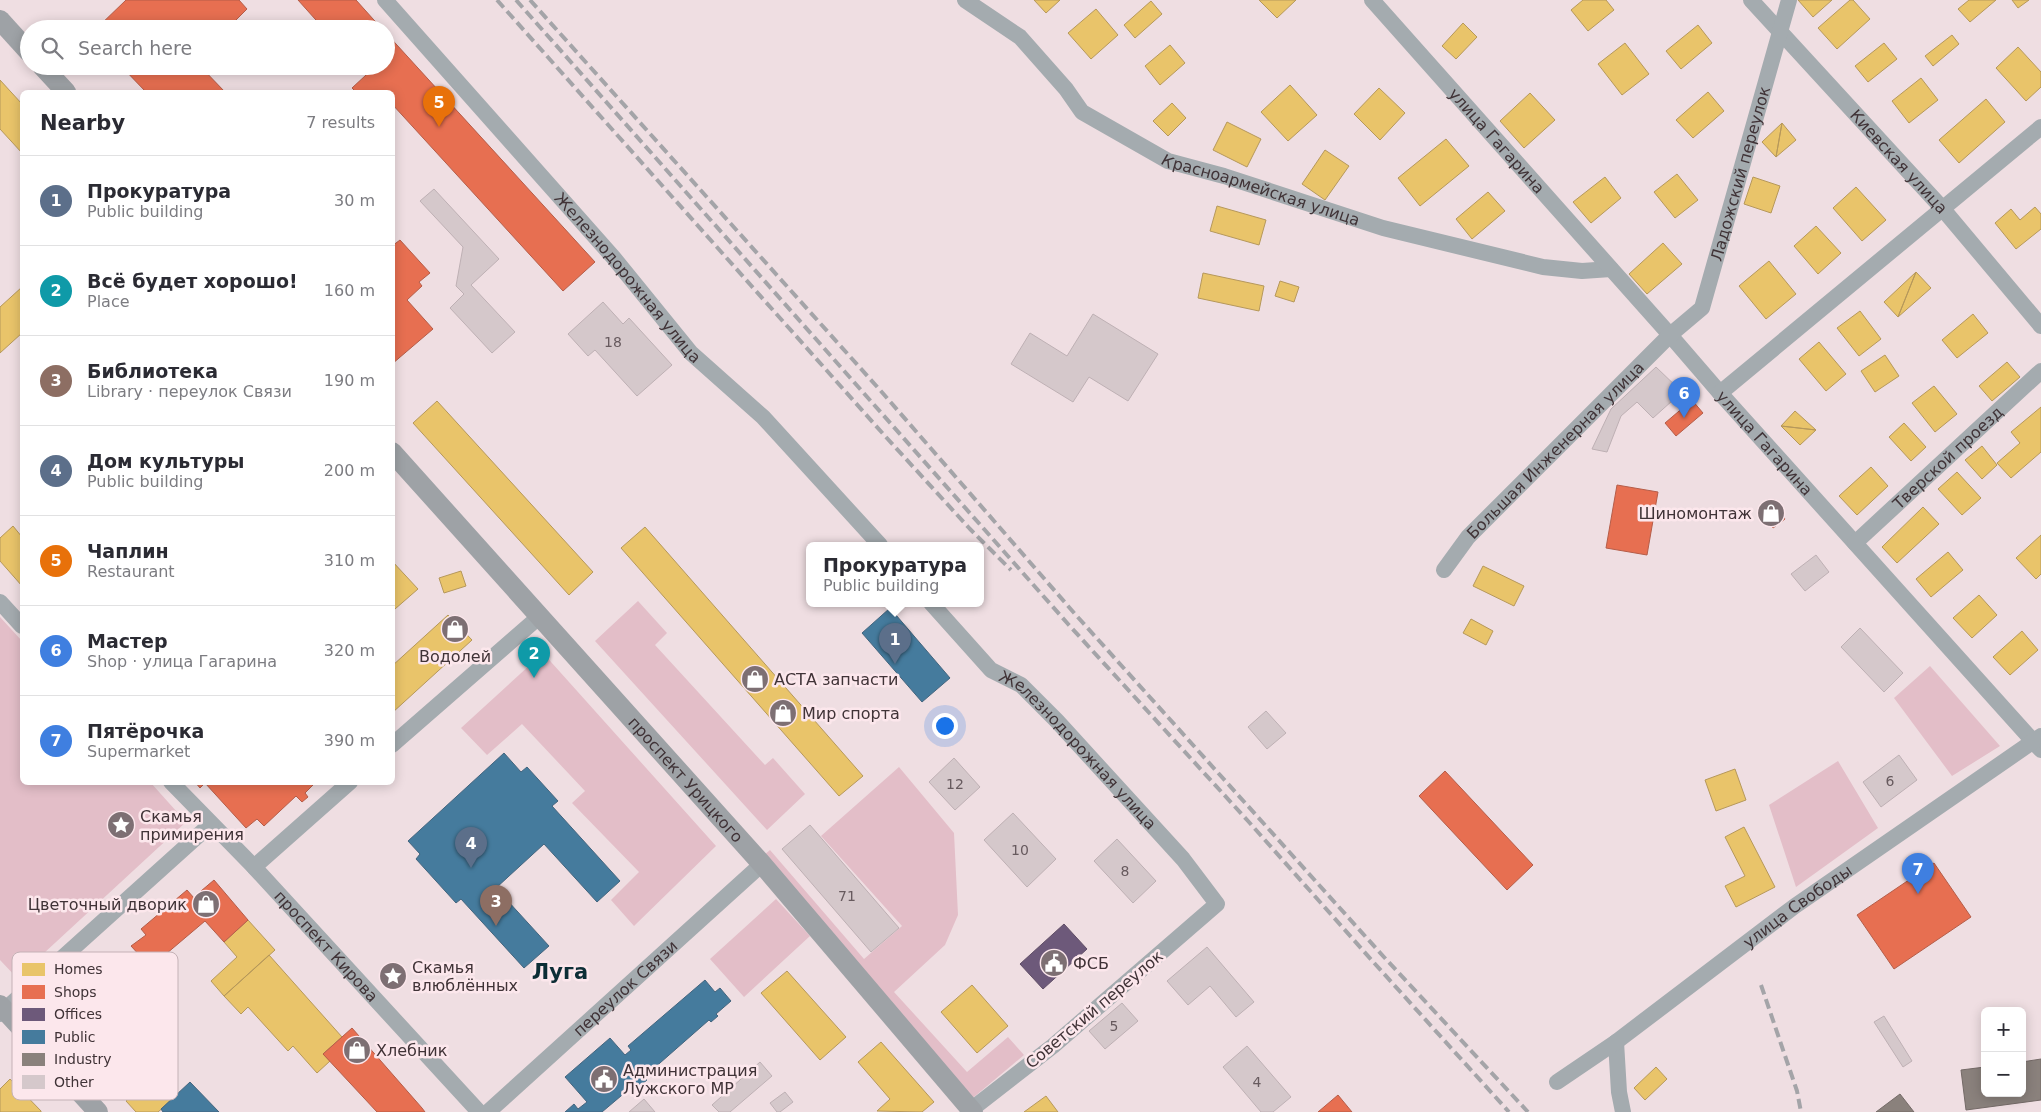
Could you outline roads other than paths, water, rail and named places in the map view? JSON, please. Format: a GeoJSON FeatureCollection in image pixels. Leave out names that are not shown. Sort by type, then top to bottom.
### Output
{"type":"FeatureCollection","features":[{"type":"Feature","properties":{"kind":"main road"},"geometry":{"type":"LineString","coordinates":[[0,20],[20,42]]}},
{"type":"Feature","properties":{"kind":"main road"},"geometry":{"type":"LineString","coordinates":[[50,75],[64,90]]}},
{"type":"Feature","properties":{"kind":"main road","name":"проспект Урицкого"},"geometry":{"type":"LineString","coordinates":[[395,455],[762,864],[971,1111]]}},
{"type":"Feature","properties":{"kind":"main road"},"geometry":{"type":"LineString","coordinates":[[2,1010],[12,1021]]}},
{"type":"Feature","properties":{"kind":"main road"},"geometry":{"type":"LineString","coordinates":[[87,1100],[98,1112]]}},
{"type":"Feature","properties":{"kind":"street","name":"Железнодорожная улица"},"geometry":{"type":"LineString","coordinates":[[385,0],[613,257],[691,352],[763,417],[877,542]]}},
{"type":"Feature","properties":{"kind":"street","name":"Красноармейская улица"},"geometry":{"type":"LineString","coordinates":[[965,0],[1020,37],[1066,89],[1082,112],[1168,161],[1224,176],[1382,228],[1543,267],[1582,272],[1611,269]]}},
{"type":"Feature","properties":{"kind":"street","name":"улица Гагарина"},"geometry":{"type":"LineString","coordinates":[[1372,0],[1720,393],[2038,742]]}},
{"type":"Feature","properties":{"kind":"street","name":"Киевская улица"},"geometry":{"type":"LineString","coordinates":[[1751,0],[1942,208],[2041,326]]}},
{"type":"Feature","properties":{"kind":"street","name":"Ладожский переулок"},"geometry":{"type":"LineString","coordinates":[[1670,335],[1702,308],[1789,0]]}},
{"type":"Feature","properties":{"kind":"street"},"geometry":{"type":"LineString","coordinates":[[1720,393],[2041,127]]}},
{"type":"Feature","properties":{"kind":"street","name":"Большая Инженерная улица"},"geometry":{"type":"LineString","coordinates":[[1444,570],[1468,537],[1670,335]]}},
{"type":"Feature","properties":{"kind":"street","name":"Тверской проезд"},"geometry":{"type":"LineString","coordinates":[[1855,543],[2041,371]]}},
{"type":"Feature","properties":{"kind":"street"},"geometry":{"type":"LineString","coordinates":[[0,602],[20,624]]}},
{"type":"Feature","properties":{"kind":"street","name":"Железнодорожная улица"},"geometry":{"type":"LineString","coordinates":[[935,607],[991,670],[1021,685],[1057,722],[1183,859],[1217,904]]}},
{"type":"Feature","properties":{"kind":"street"},"geometry":{"type":"LineString","coordinates":[[395,742],[540,616]]}},
{"type":"Feature","properties":{"kind":"street","name":"улица Свободы"},"geometry":{"type":"LineString","coordinates":[[1557,1082],[1616,1042],[1795,906],[2038,742]]}},
{"type":"Feature","properties":{"kind":"street","name":"проспект Кирова"},"geometry":{"type":"LineString","coordinates":[[174,785],[254,867],[478,1112]]}},
{"type":"Feature","properties":{"kind":"street"},"geometry":{"type":"LineString","coordinates":[[254,867],[347,785]]}},
{"type":"Feature","properties":{"kind":"street"},"geometry":{"type":"LineString","coordinates":[[67,952],[211,824]]}},
{"type":"Feature","properties":{"kind":"street","name":"переулок Связи"},"geometry":{"type":"LineString","coordinates":[[488,1112],[762,864]]}},
{"type":"Feature","properties":{"kind":"street","name":"Советский переулок"},"geometry":{"type":"LineString","coordinates":[[971,1111],[1053,1046],[1217,904]]}},
{"type":"Feature","properties":{"kind":"street"},"geometry":{"type":"LineString","coordinates":[[2,1010],[12,1001]]}},
{"type":"Feature","properties":{"kind":"street"},"geometry":{"type":"LineString","coordinates":[[1616,1042],[1619,1092],[1623,1112]]}},
{"type":"Feature","properties":{"kind":"railway"},"geometry":{"type":"LineString","coordinates":[[497,0],[885,436],[983,542]]}},
{"type":"Feature","properties":{"kind":"railway"},"geometry":{"type":"LineString","coordinates":[[516,0],[1068,624],[1509,1112]]}},
{"type":"Feature","properties":{"kind":"railway"},"geometry":{"type":"LineString","coordinates":[[530,0],[880,390],[1075,614],[1383,956],[1528,1112]]}},
{"type":"Feature","properties":{"kind":"railway"},"geometry":{"type":"LineString","coordinates":[[984,543],[1011,570]]}},
{"type":"Feature","properties":{"kind":"railway"},"geometry":{"type":"LineString","coordinates":[[1761,985],[1797,1091],[1801,1112]]}},
{"type":"Feature","properties":{"kind":"place","name":"Чаплин"},"geometry":{"type":"Point","coordinates":[439,127]}},
{"type":"Feature","properties":{"kind":"place","name":"Мастер"},"geometry":{"type":"Point","coordinates":[1684,418]}},
{"type":"Feature","properties":{"kind":"place","name":"Шиномонтаж"},"geometry":{"type":"Point","coordinates":[1771,513]}},
{"type":"Feature","properties":{"kind":"place","name":"Водолей"},"geometry":{"type":"Point","coordinates":[455,629]}},
{"type":"Feature","properties":{"kind":"place","name":"Прокуратура"},"geometry":{"type":"Point","coordinates":[895,664]}},
{"type":"Feature","properties":{"kind":"place","name":"Всё будет хорошо!"},"geometry":{"type":"Point","coordinates":[534,678]}},
{"type":"Feature","properties":{"kind":"place","name":"АСТА запчасти"},"geometry":{"type":"Point","coordinates":[755,679]}},
{"type":"Feature","properties":{"kind":"place","name":"Мир спорта"},"geometry":{"type":"Point","coordinates":[783,713]}},
{"type":"Feature","properties":{"kind":"place","name":"Скамья примирения"},"geometry":{"type":"Point","coordinates":[121,825]}},
{"type":"Feature","properties":{"kind":"place","name":"Дом культуры"},"geometry":{"type":"Point","coordinates":[471,868]}},
{"type":"Feature","properties":{"kind":"place","name":"Пятёрочка"},"geometry":{"type":"Point","coordinates":[1918,894]}},
{"type":"Feature","properties":{"kind":"place","name":"Цветочный дворик"},"geometry":{"type":"Point","coordinates":[206,904]}},
{"type":"Feature","properties":{"kind":"place","name":"Библиотека"},"geometry":{"type":"Point","coordinates":[496,926]}},
{"type":"Feature","properties":{"kind":"place","name":"ФСБ"},"geometry":{"type":"Point","coordinates":[1054,963]}},
{"type":"Feature","properties":{"kind":"place","name":"Скамья влюблённых"},"geometry":{"type":"Point","coordinates":[393,976]}},
{"type":"Feature","properties":{"kind":"place","name":"Хлебник"},"geometry":{"type":"Point","coordinates":[357,1050]}},
{"type":"Feature","properties":{"kind":"place","name":"Администрация Лужского МР"},"geometry":{"type":"Point","coordinates":[604,1079]}},
{"type":"Feature","properties":{"kind":"district","name":"Луга"},"geometry":{"type":"Point","coordinates":[560,972]}}]}
